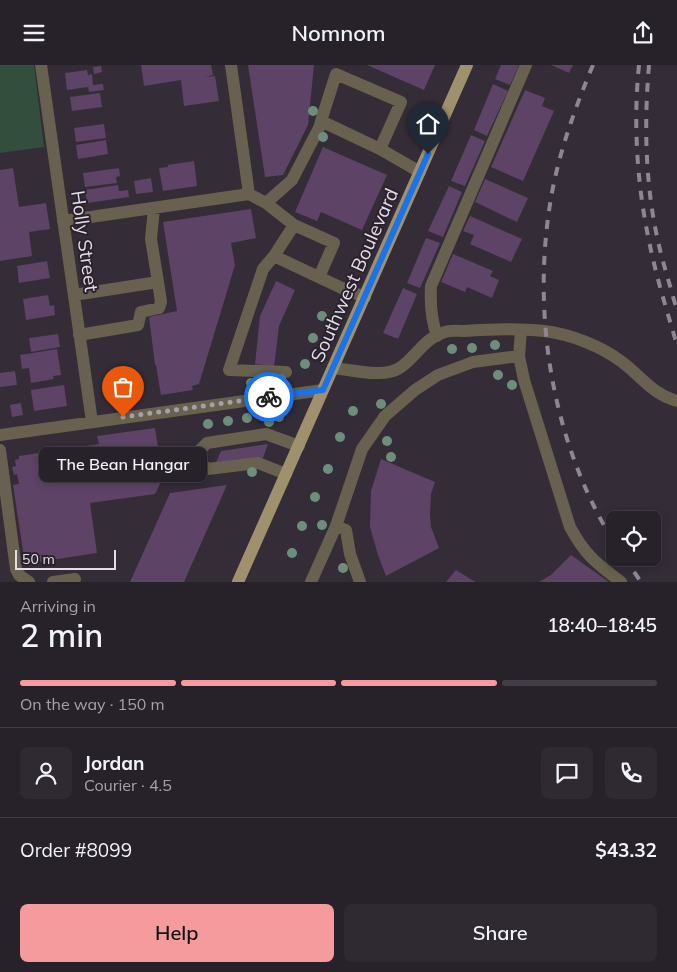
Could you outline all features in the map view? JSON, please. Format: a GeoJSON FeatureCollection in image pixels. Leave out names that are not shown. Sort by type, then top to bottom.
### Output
{"type":"FeatureCollection","features":[{"type":"Feature","properties":{"kind":"main road","name":"Southwest Boulevard"},"geometry":{"type":"LineString","coordinates":[[238,582],[467,65]]}},
{"type":"Feature","properties":{"kind":"street","name":"Holly Street"},"geometry":{"type":"LineString","coordinates":[[41,65],[92,421]]}},
{"type":"Feature","properties":{"kind":"street"},"geometry":{"type":"LineString","coordinates":[[231,65],[249,194]]}},
{"type":"Feature","properties":{"kind":"street"},"geometry":{"type":"LineString","coordinates":[[437,336],[430,309],[431,286],[526,65]]}},
{"type":"Feature","properties":{"kind":"street"},"geometry":{"type":"LineString","coordinates":[[266,203],[292,180],[321,121],[336,74],[401,102],[380,149]]}},
{"type":"Feature","properties":{"kind":"street"},"geometry":{"type":"LineString","coordinates":[[321,121],[380,149],[420,172]]}},
{"type":"Feature","properties":{"kind":"street"},"geometry":{"type":"LineString","coordinates":[[63,221],[249,194],[266,203],[294,225],[334,243],[319,277]]}},
{"type":"Feature","properties":{"kind":"street"},"geometry":{"type":"LineString","coordinates":[[79,335],[138,325],[141,312],[159,308],[158,282],[151,239],[154,208]]}},
{"type":"Feature","properties":{"kind":"street"},"geometry":{"type":"LineString","coordinates":[[286,372],[228,370],[263,269],[274,256],[294,225]]}},
{"type":"Feature","properties":{"kind":"street"},"geometry":{"type":"LineString","coordinates":[[274,256],[365,297]]}},
{"type":"Feature","properties":{"kind":"street"},"geometry":{"type":"LineString","coordinates":[[74,295],[158,282]]}},
{"type":"Feature","properties":{"kind":"street"},"geometry":{"type":"LineString","coordinates":[[334,368],[385,374],[400,368],[424,343],[445,332],[484,329],[545,331],[573,338],[601,349],[622,362],[663,397],[677,401]]}},
{"type":"Feature","properties":{"kind":"street"},"geometry":{"type":"LineString","coordinates":[[521,331],[519,356],[524,380],[570,527],[580,546],[594,561],[621,582]]}},
{"type":"Feature","properties":{"kind":"street"},"geometry":{"type":"LineString","coordinates":[[311,582],[336,526],[362,449],[385,416],[415,390],[438,375],[473,362],[519,356]]}},
{"type":"Feature","properties":{"kind":"street"},"geometry":{"type":"LineString","coordinates":[[0,435],[323,390]]}},
{"type":"Feature","properties":{"kind":"street"},"geometry":{"type":"LineString","coordinates":[[286,475],[258,463],[208,469],[204,467],[201,461],[200,450],[207,443],[266,434],[299,446]]}},
{"type":"Feature","properties":{"kind":"street"},"geometry":{"type":"LineString","coordinates":[[0,449],[16,569],[19,575],[29,582]]}},
{"type":"Feature","properties":{"kind":"street"},"geometry":{"type":"LineString","coordinates":[[336,526],[346,530],[350,554],[360,582]]}},
{"type":"Feature","properties":{"kind":"street"},"geometry":{"type":"LineString","coordinates":[[53,582],[75,579]]}},
{"type":"Feature","properties":{"kind":"green space"},"geometry":{"type":"Polygon","coordinates":[[[0,65],[34,65],[44,147],[0,153],[0,65]]]}},
{"type":"Feature","properties":{"kind":"building"},"geometry":{"type":"Polygon","coordinates":[[[141,65],[211,65],[213,75],[205,77],[215,76],[219,101],[184,106],[181,80],[144,86],[141,65]]]}},
{"type":"Feature","properties":{"kind":"building"},"geometry":{"type":"Polygon","coordinates":[[[248,65],[314,65],[308,125],[283,175],[265,177],[248,65]]]}},
{"type":"Feature","properties":{"kind":"building"},"geometry":{"type":"Polygon","coordinates":[[[367,65],[435,65],[424,90],[367,65]]]}},
{"type":"Feature","properties":{"kind":"building"},"geometry":{"type":"Polygon","coordinates":[[[501,65],[519,65],[510,85],[495,79],[501,65]]]}},
{"type":"Feature","properties":{"kind":"building"},"geometry":{"type":"Polygon","coordinates":[[[551,65],[573,65],[569,73],[551,65]]]}},
{"type":"Feature","properties":{"kind":"building"},"geometry":{"type":"Polygon","coordinates":[[[101,66],[102,72],[94,74],[93,67],[101,66]]]}},
{"type":"Feature","properties":{"kind":"building"},"geometry":{"type":"Polygon","coordinates":[[[87,70],[88,75],[92,74],[93,85],[103,84],[104,90],[89,92],[88,87],[67,90],[65,73],[87,70]]]}},
{"type":"Feature","properties":{"kind":"building"},"geometry":{"type":"Polygon","coordinates":[[[493,84],[508,91],[487,136],[474,130],[493,84]]]}},
{"type":"Feature","properties":{"kind":"building"},"geometry":{"type":"Polygon","coordinates":[[[525,90],[545,98],[542,106],[554,111],[523,181],[491,167],[525,90]]]}},
{"type":"Feature","properties":{"kind":"building"},"geometry":{"type":"Polygon","coordinates":[[[100,93],[102,107],[72,111],[70,97],[100,93]]]}},
{"type":"Feature","properties":{"kind":"building"},"geometry":{"type":"Polygon","coordinates":[[[104,124],[106,138],[76,142],[74,128],[104,124]]]}},
{"type":"Feature","properties":{"kind":"building"},"geometry":{"type":"Polygon","coordinates":[[[471,135],[485,141],[465,186],[451,181],[471,135]]]}},
{"type":"Feature","properties":{"kind":"building"},"geometry":{"type":"Polygon","coordinates":[[[106,140],[108,154],[78,159],[76,145],[106,140]]]}},
{"type":"Feature","properties":{"kind":"building"},"geometry":{"type":"Polygon","coordinates":[[[323,147],[387,175],[362,230],[321,212],[317,221],[295,212],[323,147]]]}},
{"type":"Feature","properties":{"kind":"building"},"geometry":{"type":"Polygon","coordinates":[[[194,161],[197,186],[163,191],[159,168],[194,161]]]}},
{"type":"Feature","properties":{"kind":"building"},"geometry":{"type":"Polygon","coordinates":[[[13,168],[19,207],[46,203],[50,229],[29,232],[32,256],[0,261],[0,170],[13,168]]]}},
{"type":"Feature","properties":{"kind":"building"},"geometry":{"type":"Polygon","coordinates":[[[119,168],[120,176],[116,177],[117,183],[85,187],[83,173],[119,168]]]}},
{"type":"Feature","properties":{"kind":"building"},"geometry":{"type":"Polygon","coordinates":[[[151,178],[153,192],[136,194],[134,181],[151,178]]]}},
{"type":"Feature","properties":{"kind":"building"},"geometry":{"type":"Polygon","coordinates":[[[485,179],[528,198],[517,222],[475,202],[485,179]]]}},
{"type":"Feature","properties":{"kind":"building"},"geometry":{"type":"Polygon","coordinates":[[[118,185],[119,191],[128,190],[129,197],[87,203],[85,190],[118,185]]]}},
{"type":"Feature","properties":{"kind":"building"},"geometry":{"type":"Polygon","coordinates":[[[449,186],[462,192],[443,237],[428,231],[449,186]]]}},
{"type":"Feature","properties":{"kind":"building"},"geometry":{"type":"Polygon","coordinates":[[[251,209],[256,238],[231,243],[235,265],[199,384],[192,386],[193,390],[161,395],[149,317],[177,311],[163,222],[251,209]]]}},
{"type":"Feature","properties":{"kind":"building"},"geometry":{"type":"Polygon","coordinates":[[[470,216],[522,239],[511,262],[470,244],[474,235],[463,231],[470,216]]]}},
{"type":"Feature","properties":{"kind":"building"},"geometry":{"type":"Polygon","coordinates":[[[426,238],[440,243],[420,288],[407,283],[426,238]]]}},
{"type":"Feature","properties":{"kind":"building"},"geometry":{"type":"Polygon","coordinates":[[[453,254],[493,271],[490,276],[499,280],[492,298],[467,287],[465,292],[441,282],[453,254]]]}},
{"type":"Feature","properties":{"kind":"building"},"geometry":{"type":"Polygon","coordinates":[[[47,261],[50,278],[19,283],[17,266],[47,261]]]}},
{"type":"Feature","properties":{"kind":"building"},"geometry":{"type":"Polygon","coordinates":[[[276,281],[295,290],[279,326],[274,367],[255,364],[260,316],[276,281]]]}},
{"type":"Feature","properties":{"kind":"building"},"geometry":{"type":"Polygon","coordinates":[[[403,288],[417,294],[398,339],[383,333],[403,288]]]}},
{"type":"Feature","properties":{"kind":"building"},"geometry":{"type":"Polygon","coordinates":[[[48,295],[50,306],[54,305],[55,315],[26,320],[23,299],[48,295]]]}},
{"type":"Feature","properties":{"kind":"building"},"geometry":{"type":"Polygon","coordinates":[[[58,334],[60,347],[31,352],[29,338],[58,334]]]}},
{"type":"Feature","properties":{"kind":"building"},"geometry":{"type":"Polygon","coordinates":[[[57,349],[61,375],[53,376],[54,379],[31,383],[29,368],[22,369],[20,355],[57,349]]]}},
{"type":"Feature","properties":{"kind":"building"},"geometry":{"type":"Polygon","coordinates":[[[15,371],[17,385],[0,387],[0,373],[15,371]]]}},
{"type":"Feature","properties":{"kind":"building"},"geometry":{"type":"Polygon","coordinates":[[[64,385],[67,406],[34,411],[31,390],[64,385]]]}},
{"type":"Feature","properties":{"kind":"building"},"geometry":{"type":"Polygon","coordinates":[[[21,403],[23,415],[12,417],[10,405],[21,403]]]}},
{"type":"Feature","properties":{"kind":"building"},"geometry":{"type":"Polygon","coordinates":[[[155,428],[160,460],[156,461],[160,484],[155,494],[90,503],[97,553],[25,564],[13,485],[19,484],[17,474],[14,475],[12,467],[16,466],[15,460],[19,459],[19,456],[99,444],[97,436],[155,428]]]}},
{"type":"Feature","properties":{"kind":"building"},"geometry":{"type":"Polygon","coordinates":[[[268,444],[263,458],[215,465],[221,451],[268,444]]]}},
{"type":"Feature","properties":{"kind":"building"},"geometry":{"type":"Polygon","coordinates":[[[381,459],[435,482],[431,494],[430,515],[431,527],[439,548],[386,576],[370,527],[371,491],[381,459]]]}},
{"type":"Feature","properties":{"kind":"building"},"geometry":{"type":"Polygon","coordinates":[[[227,485],[184,582],[130,582],[170,493],[227,485]]]}},
{"type":"Feature","properties":{"kind":"building"},"geometry":{"type":"Polygon","coordinates":[[[571,555],[609,582],[539,582],[551,575],[571,555]]]}},
{"type":"Feature","properties":{"kind":"building"},"geometry":{"type":"Polygon","coordinates":[[[456,570],[472,580],[476,582],[446,582],[456,570]]]}},
{"type":"Feature","properties":{"kind":"railway"},"geometry":{"type":"LineString","coordinates":[[593,65],[568,130],[554,181],[545,242],[544,287],[546,332],[552,377],[562,421],[576,464],[593,505],[606,528]]}},
{"type":"Feature","properties":{"kind":"railway"},"geometry":{"type":"LineString","coordinates":[[639,65],[636,109],[639,176],[649,241],[677,345]]}},
{"type":"Feature","properties":{"kind":"railway"},"geometry":{"type":"LineString","coordinates":[[649,65],[646,131],[650,198],[660,250],[677,311]]}},
{"type":"Feature","properties":{"kind":"railway"},"geometry":{"type":"LineString","coordinates":[[630,566],[641,582]]}},
{"type":"Feature","properties":{"kind":"way so far"},"geometry":{"type":"LineString","coordinates":[[123,417],[269,397]]}},
{"type":"Feature","properties":{"kind":"place","name":"The Bean Hangar"},"geometry":{"type":"Point","coordinates":[123,417]}},
{"type":"Feature","properties":{"kind":"route"},"geometry":{"type":"LineString","coordinates":[[269,397],[323,390],[428,154]]}}]}
